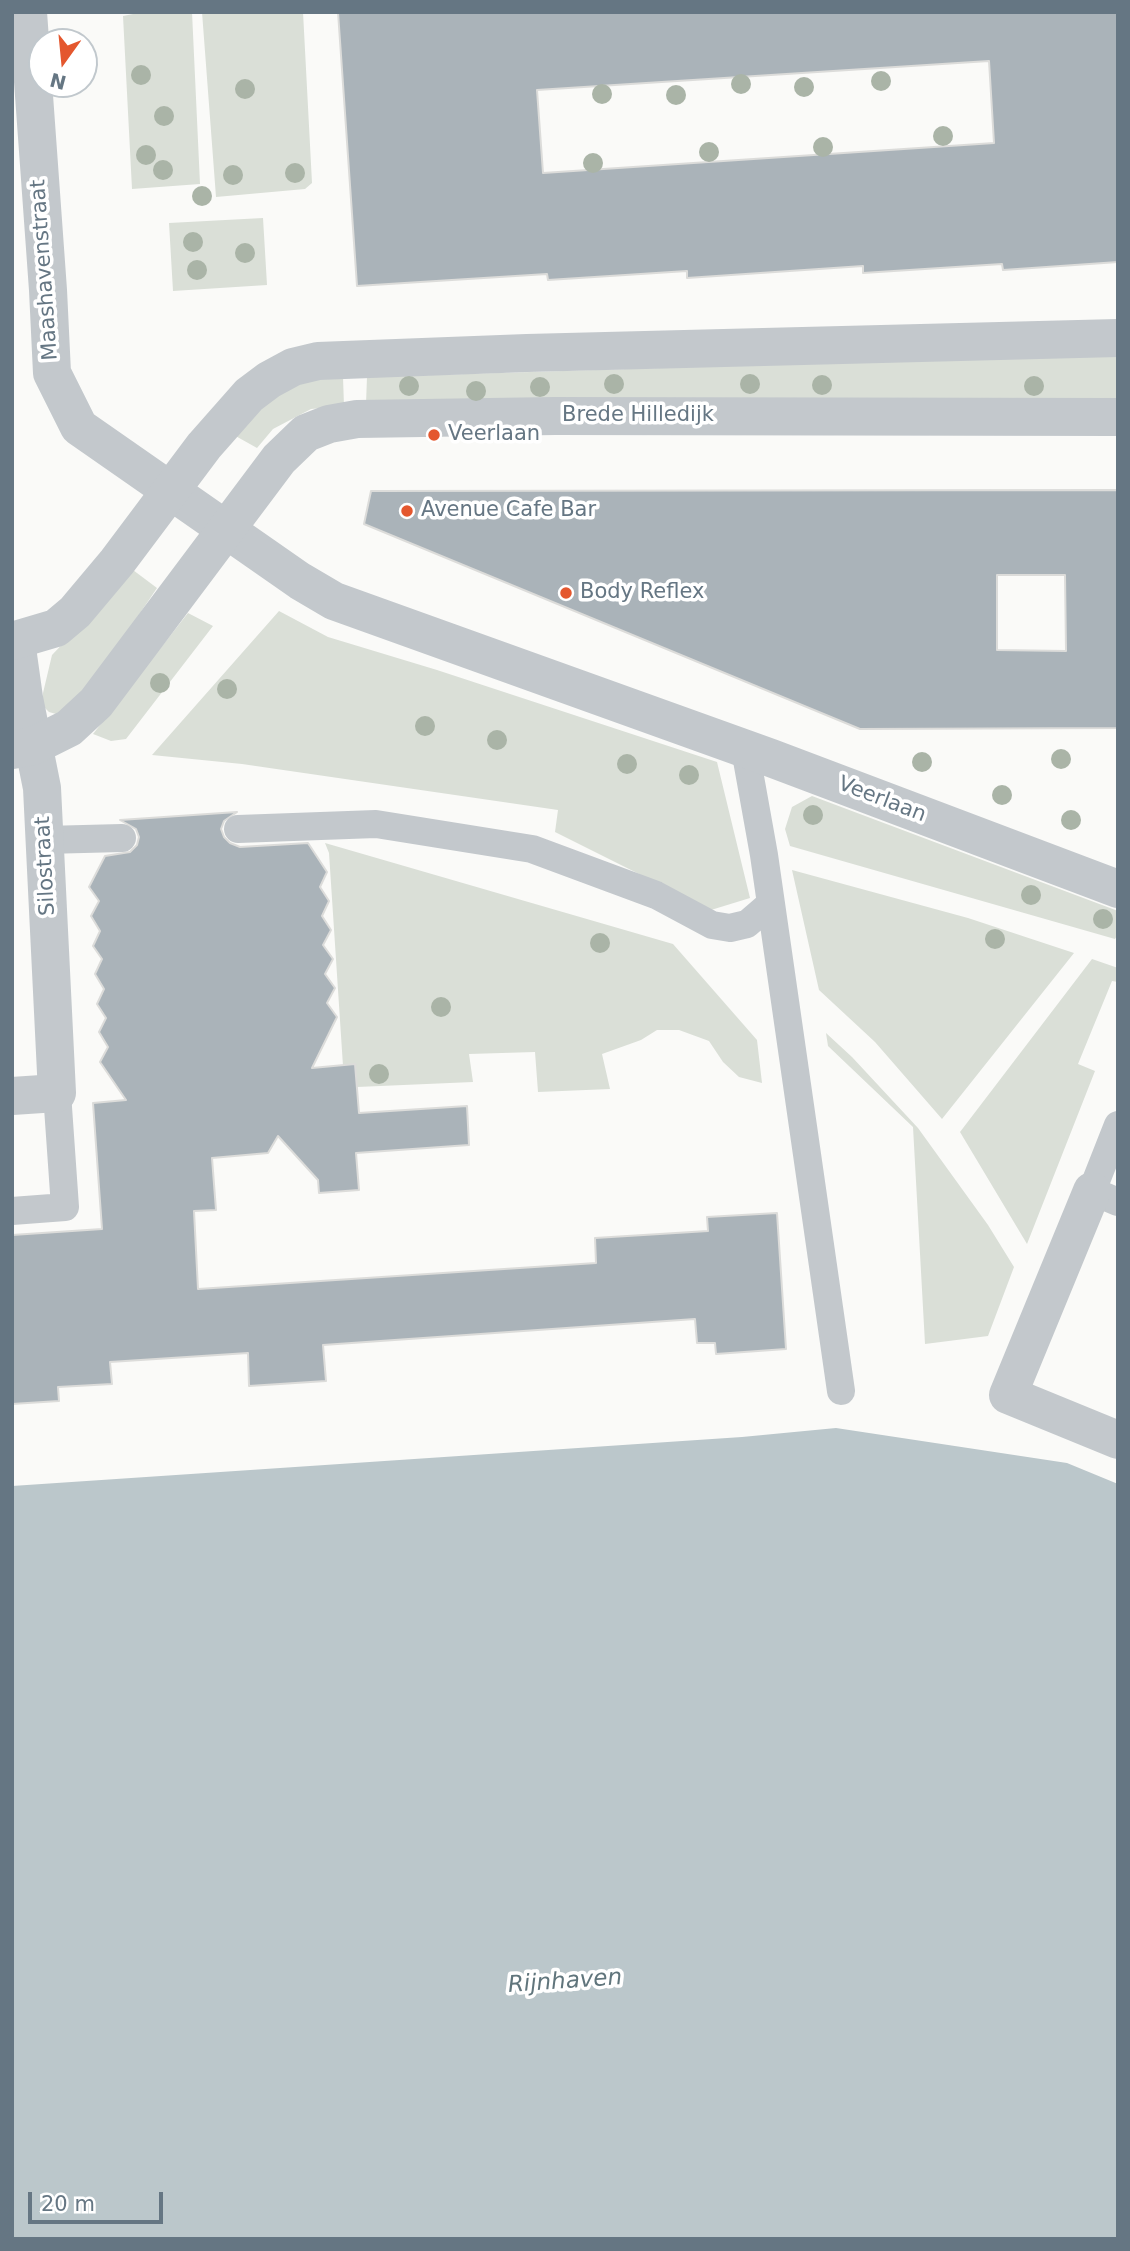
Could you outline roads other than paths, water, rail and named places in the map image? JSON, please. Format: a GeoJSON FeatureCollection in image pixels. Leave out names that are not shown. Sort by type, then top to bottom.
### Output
{"type":"FeatureCollection","features":[{"type":"Feature","properties":{"kind":"street","name":"Maashavenstraat"},"geometry":{"type":"LineString","coordinates":[[27,12],[52,373],[79,427],[225,529]]}},
{"type":"Feature","properties":{"kind":"street"},"geometry":{"type":"LineString","coordinates":[[14,641],[56,628],[75,611],[204,446],[249,395],[293,367],[318,361],[1118,338]]}},
{"type":"Feature","properties":{"kind":"street","name":"Brede Hilledijk"},"geometry":{"type":"LineString","coordinates":[[23,748],[69,729],[96,703],[279,460],[306,433],[329,424],[354,419],[555,416],[1118,417]]}},
{"type":"Feature","properties":{"kind":"street","name":"Veerlaan"},"geometry":{"type":"LineString","coordinates":[[225,529],[334,601],[745,749],[1118,889]]}},
{"type":"Feature","properties":{"kind":"street","name":"Silostraat"},"geometry":{"type":"LineString","coordinates":[[14,641],[23,748],[42,788],[57,1093]]}},
{"type":"Feature","properties":{"kind":"street"},"geometry":{"type":"LineString","coordinates":[[12,1096],[57,1093]]}},
{"type":"Feature","properties":{"kind":"street"},"geometry":{"type":"LineString","coordinates":[[1105,1197],[1008,1395],[1118,1440]]}},
{"type":"Feature","properties":{"kind":"lane"},"geometry":{"type":"LineString","coordinates":[[745,749],[764,855],[769,905],[841,1391]]}},
{"type":"Feature","properties":{"kind":"lane"},"geometry":{"type":"LineString","coordinates":[[239,830],[376,824],[532,849],[656,895],[712,925],[730,928],[747,924],[769,905]]}},
{"type":"Feature","properties":{"kind":"lane"},"geometry":{"type":"LineString","coordinates":[[45,840],[122,838]]}},
{"type":"Feature","properties":{"kind":"lane"},"geometry":{"type":"LineString","coordinates":[[12,1211],[65,1207],[57,1093]]}},
{"type":"Feature","properties":{"kind":"lane"},"geometry":{"type":"LineString","coordinates":[[1105,1197],[1118,1125]]}},
{"type":"Feature","properties":{"kind":"water","name":"Rijnhaven"},"geometry":{"type":"Polygon","coordinates":[[[836,1428],[1067,1463],[1118,1484],[1118,2239],[12,2239],[12,1486],[742,1437],[836,1428]]]}},
{"type":"Feature","properties":{"kind":"place","name":"Veerlaan"},"geometry":{"type":"Point","coordinates":[434,435]}},
{"type":"Feature","properties":{"kind":"place","name":"Avenue Cafe Bar"},"geometry":{"type":"Point","coordinates":[407,511]}},
{"type":"Feature","properties":{"kind":"place","name":"Body Reflex"},"geometry":{"type":"Point","coordinates":[566,593]}}]}
